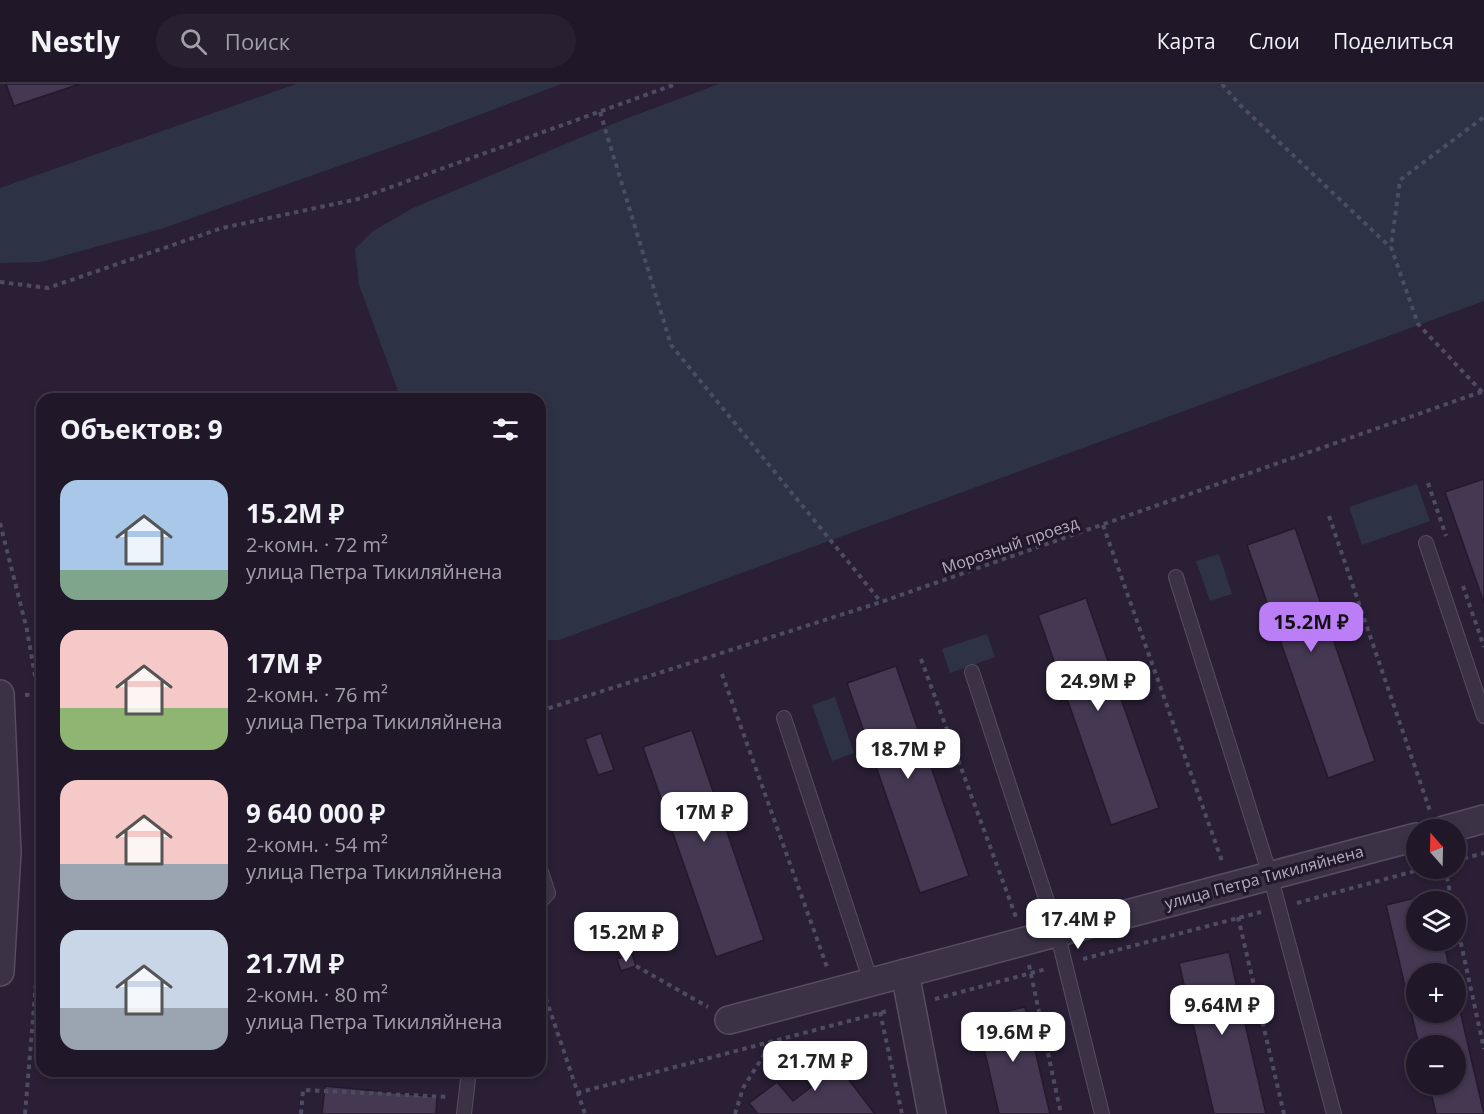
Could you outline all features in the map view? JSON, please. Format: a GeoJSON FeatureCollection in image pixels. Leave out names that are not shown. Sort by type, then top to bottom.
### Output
{"type":"FeatureCollection","features":[{"type":"Feature","properties":{"kind":"street"},"geometry":{"type":"LineString","coordinates":[[0,694],[8,852],[0,972]]}},
{"type":"Feature","properties":{"kind":"street","name":"улица Петра Тикиляйнена"},"geometry":{"type":"LineString","coordinates":[[1466,822],[1484,819]]}},
{"type":"Feature","properties":{"kind":"street","name":"улица Петра Тикиляйнена"},"geometry":{"type":"LineString","coordinates":[[729,1020],[1270,876],[1406,835]]}},
{"type":"Feature","properties":{"kind":"street"},"geometry":{"type":"LineString","coordinates":[[905,972],[932,1114]]}},
{"type":"Feature","properties":{"kind":"lane"},"geometry":{"type":"LineString","coordinates":[[1426,543],[1484,716]]}},
{"type":"Feature","properties":{"kind":"lane"},"geometry":{"type":"LineString","coordinates":[[1176,576],[1270,876],[1334,1114]]}},
{"type":"Feature","properties":{"kind":"lane"},"geometry":{"type":"LineString","coordinates":[[972,672],[1057,932],[1102,1114]]}},
{"type":"Feature","properties":{"kind":"lane"},"geometry":{"type":"LineString","coordinates":[[784,718],[871,982]]}},
{"type":"Feature","properties":{"kind":"lane"},"geometry":{"type":"LineString","coordinates":[[464,1114],[468,1077]]}},
{"type":"Feature","properties":{"kind":"path"},"geometry":{"type":"LineString","coordinates":[[0,282],[48,288],[222,228],[357,199],[676,84]]}},
{"type":"Feature","properties":{"kind":"path"},"geometry":{"type":"LineString","coordinates":[[1222,84],[1240,105],[1391,247]]}},
{"type":"Feature","properties":{"kind":"path"},"geometry":{"type":"LineString","coordinates":[[600,112],[671,345],[881,602]]}},
{"type":"Feature","properties":{"kind":"path"},"geometry":{"type":"LineString","coordinates":[[1483,391],[1418,324],[1391,247],[1400,180],[1484,117]]}},
{"type":"Feature","properties":{"kind":"path","name":"Морозный проезд"},"geometry":{"type":"LineString","coordinates":[[546,709],[881,602],[1483,391]]}},
{"type":"Feature","properties":{"kind":"path"},"geometry":{"type":"LineString","coordinates":[[1329,516],[1428,819]]}},
{"type":"Feature","properties":{"kind":"path"},"geometry":{"type":"LineString","coordinates":[[0,523],[27,630],[36,682]]}},
{"type":"Feature","properties":{"kind":"path"},"geometry":{"type":"LineString","coordinates":[[1103,525],[1231,886],[1284,1114]]}},
{"type":"Feature","properties":{"kind":"path"},"geometry":{"type":"LineString","coordinates":[[921,659],[1025,941],[1061,1114]]}},
{"type":"Feature","properties":{"kind":"path"},"geometry":{"type":"LineString","coordinates":[[722,674],[836,991]]}},
{"type":"Feature","properties":{"kind":"path"},"geometry":{"type":"LineString","coordinates":[[1466,858],[1484,853]]}},
{"type":"Feature","properties":{"kind":"path"},"geometry":{"type":"LineString","coordinates":[[577,1094],[1406,873]]}},
{"type":"Feature","properties":{"kind":"path"},"geometry":{"type":"LineString","coordinates":[[1463,951],[1484,1049]]}},
{"type":"Feature","properties":{"kind":"path"},"geometry":{"type":"LineString","coordinates":[[636,966],[729,1020]]}},
{"type":"Feature","properties":{"kind":"path"},"geometry":{"type":"LineString","coordinates":[[871,982],[902,1114]]}},
{"type":"Feature","properties":{"kind":"path"},"geometry":{"type":"LineString","coordinates":[[25,1114],[36,983]]}},
{"type":"Feature","properties":{"kind":"path"},"geometry":{"type":"LineString","coordinates":[[546,999],[585,1114]]}},
{"type":"Feature","properties":{"kind":"path"},"geometry":{"type":"LineString","coordinates":[[735,1114],[743,1088],[772,1042]]}},
{"type":"Feature","properties":{"kind":"path"},"geometry":{"type":"LineString","coordinates":[[301,1114],[303,1090],[466,1098]]}},
{"type":"Feature","properties":{"kind":"shaded area"},"geometry":{"type":"Polygon","coordinates":[[[296,84],[561,84],[426,135],[164,228],[41,262],[0,263],[0,188],[296,84]]]}},
{"type":"Feature","properties":{"kind":"shaded area"},"geometry":{"type":"Polygon","coordinates":[[[719,84],[1484,84],[1484,301],[559,640],[546,640],[546,393],[399,393],[359,285],[355,249],[373,231],[413,208],[625,119],[719,84]]]}},
{"type":"Feature","properties":{"kind":"shaded area"},"geometry":{"type":"Polygon","coordinates":[[[1417,484],[1430,521],[1362,545],[1349,507],[1417,484]]]}},
{"type":"Feature","properties":{"kind":"shaded area"},"geometry":{"type":"Polygon","coordinates":[[[1219,554],[1232,594],[1210,601],[1196,561],[1219,554]]]}},
{"type":"Feature","properties":{"kind":"shaded area"},"geometry":{"type":"Polygon","coordinates":[[[987,634],[995,657],[950,673],[942,649],[987,634]]]}},
{"type":"Feature","properties":{"kind":"shaded area"},"geometry":{"type":"Polygon","coordinates":[[[835,697],[854,753],[832,761],[812,705],[835,697]]]}},
{"type":"Feature","properties":{"kind":"building"},"geometry":{"type":"Polygon","coordinates":[[[6,84],[80,84],[14,106],[6,84]]]}},
{"type":"Feature","properties":{"kind":"building"},"geometry":{"type":"Polygon","coordinates":[[[1484,479],[1484,603],[1445,492],[1484,479]]]}},
{"type":"Feature","properties":{"kind":"building"},"geometry":{"type":"Polygon","coordinates":[[[1295,528],[1375,761],[1328,778],[1247,545],[1295,528]]]}},
{"type":"Feature","properties":{"kind":"building"},"geometry":{"type":"Polygon","coordinates":[[[1086,598],[1159,808],[1111,825],[1038,615],[1086,598]]]}},
{"type":"Feature","properties":{"kind":"building"},"geometry":{"type":"Polygon","coordinates":[[[896,666],[969,876],[920,893],[847,683],[896,666]]]}},
{"type":"Feature","properties":{"kind":"building"},"geometry":{"type":"Polygon","coordinates":[[[692,730],[764,940],[716,957],[643,747],[692,730]]]}},
{"type":"Feature","properties":{"kind":"building"},"geometry":{"type":"Polygon","coordinates":[[[601,733],[614,770],[598,775],[585,739],[601,733]]]}},
{"type":"Feature","properties":{"kind":"building"},"geometry":{"type":"Polygon","coordinates":[[[1406,900],[1406,951],[1446,951],[1448,963],[1406,963],[1406,990],[1386,905],[1406,900]]]}},
{"type":"Feature","properties":{"kind":"building"},"geometry":{"type":"Polygon","coordinates":[[[1229,952],[1266,1114],[1214,1114],[1179,963],[1229,952]]]}},
{"type":"Feature","properties":{"kind":"building"},"geometry":{"type":"Polygon","coordinates":[[[632,954],[636,966],[621,971],[617,959],[632,954]]]}},
{"type":"Feature","properties":{"kind":"building"},"geometry":{"type":"Polygon","coordinates":[[[1025,1007],[1050,1114],[999,1114],[977,1018],[1025,1007]]]}},
{"type":"Feature","properties":{"kind":"building"},"geometry":{"type":"Polygon","coordinates":[[[1414,1023],[1463,1023],[1466,1035],[1416,1035],[1414,1023]]]}},
{"type":"Feature","properties":{"kind":"building"},"geometry":{"type":"Polygon","coordinates":[[[1466,1036],[1484,1114],[1436,1114],[1432,1095],[1466,1095],[1466,1036]]]}},
{"type":"Feature","properties":{"kind":"building"},"geometry":{"type":"Polygon","coordinates":[[[823,1046],[875,1114],[758,1114],[749,1103],[777,1082],[793,1101],[811,1087],[795,1067],[823,1046]]]}},
{"type":"Feature","properties":{"kind":"building"},"geometry":{"type":"Polygon","coordinates":[[[325,1086],[437,1097],[436,1114],[322,1114],[325,1086]]]}}]}
